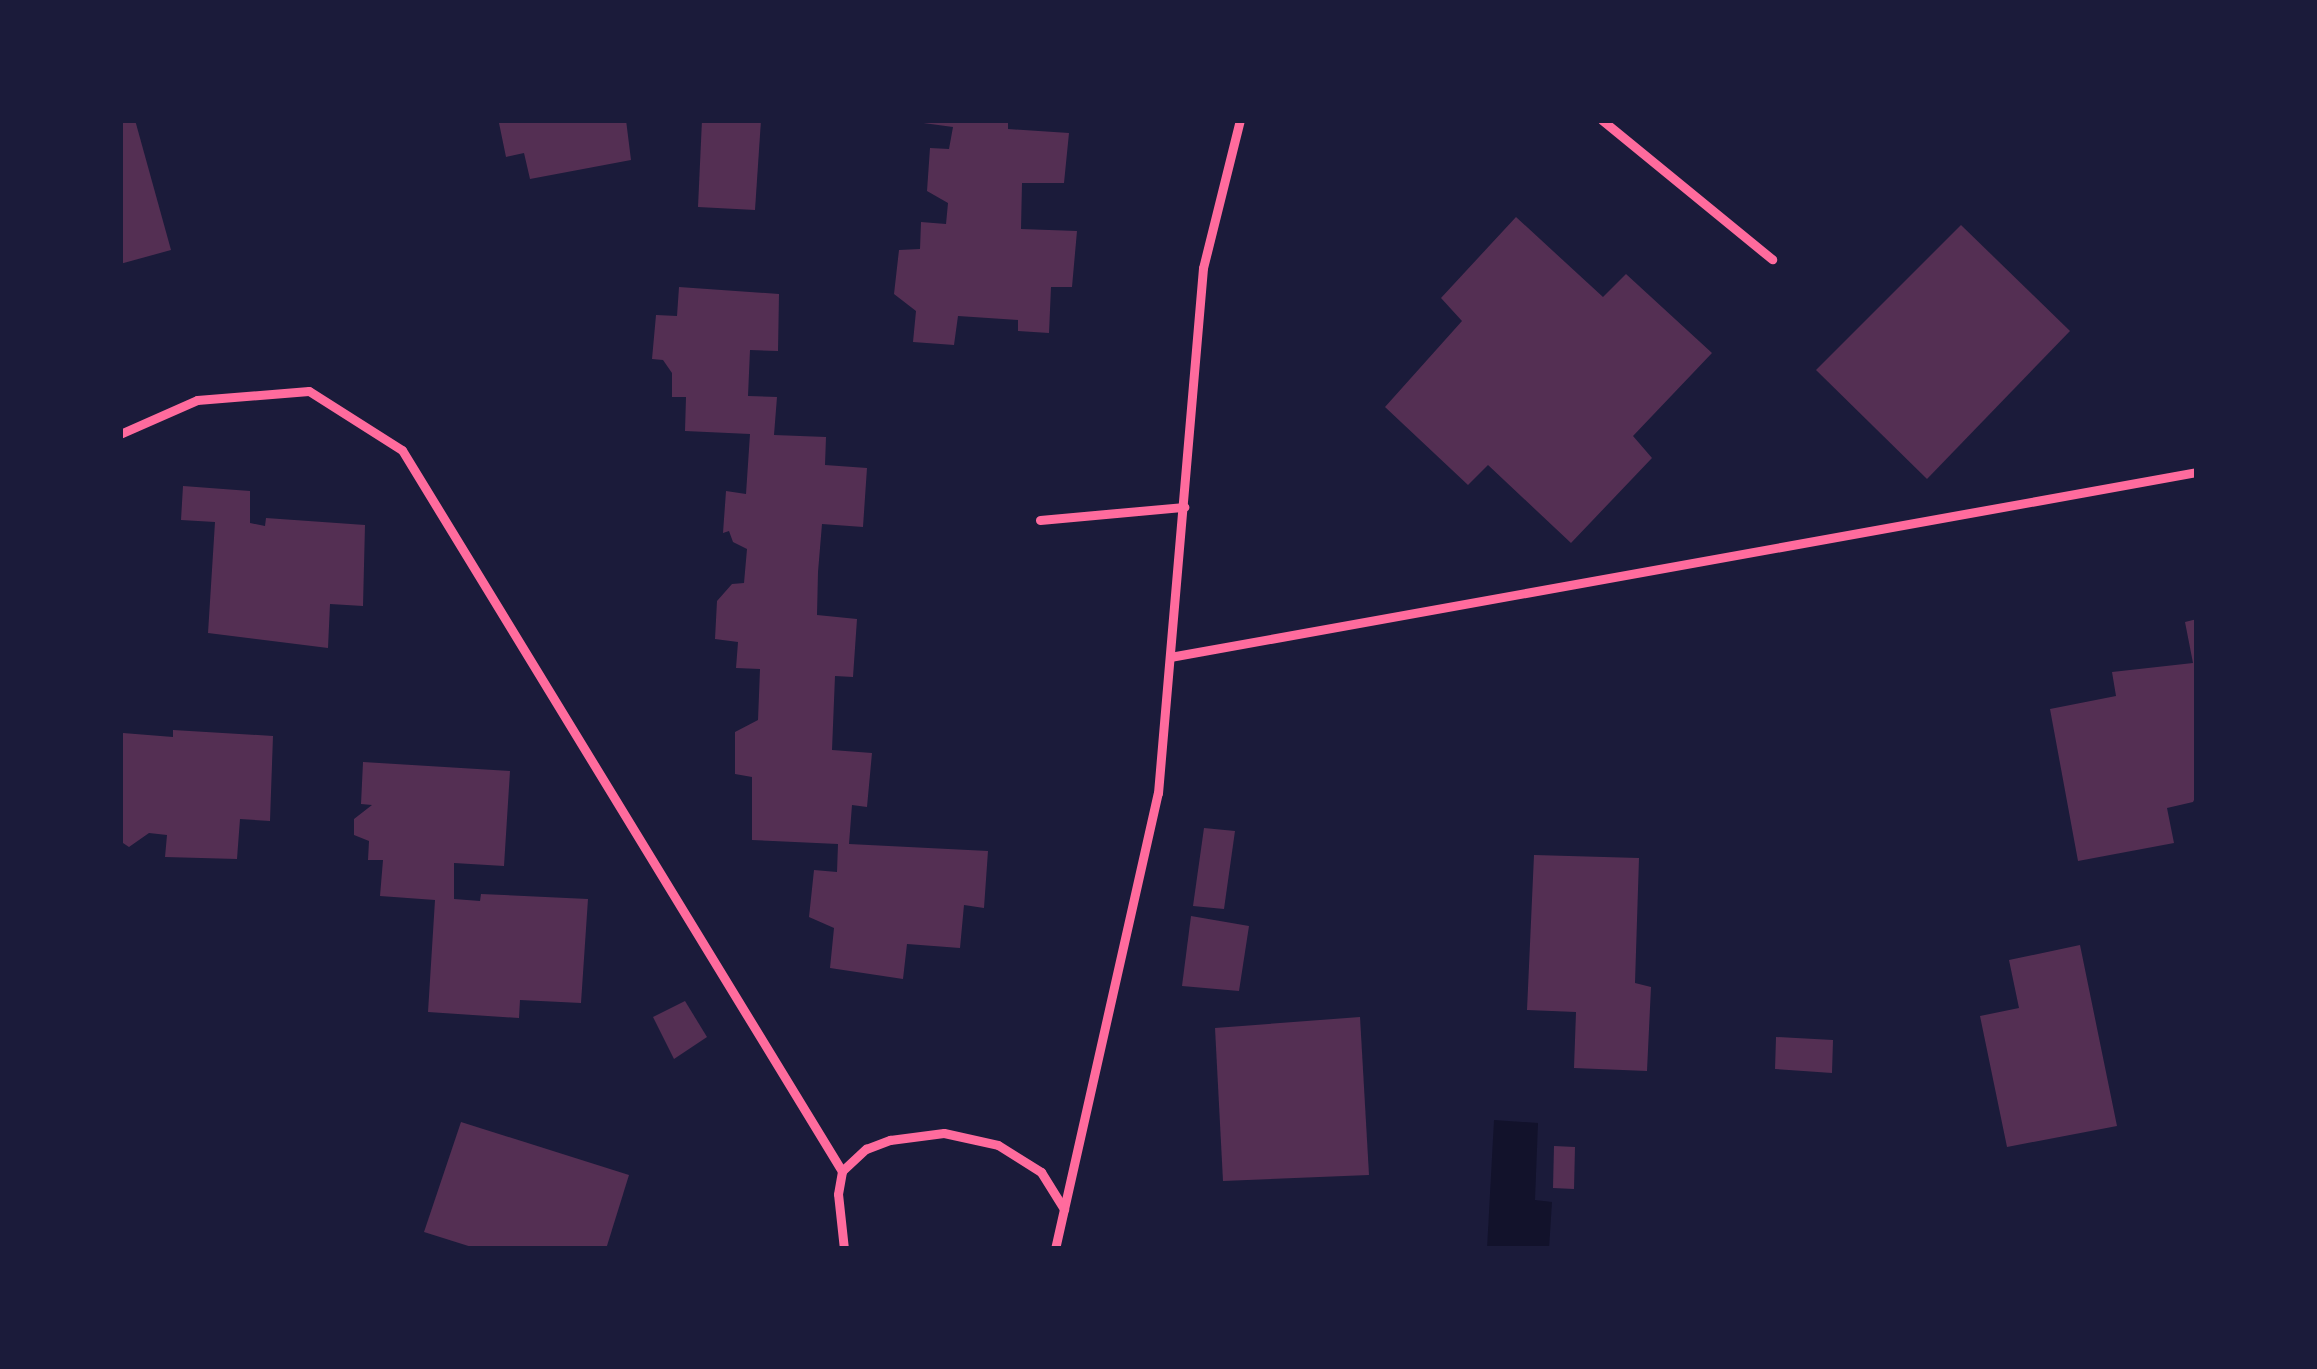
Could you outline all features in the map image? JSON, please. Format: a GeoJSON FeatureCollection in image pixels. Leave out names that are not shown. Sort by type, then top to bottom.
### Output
{"type":"FeatureCollection","features":[{"type":"Feature","properties":{"kind":"lane"},"geometry":{"type":"LineString","coordinates":[[1055,1249],[1158,794],[1204,268],[1240,120]]}},
{"type":"Feature","properties":{"kind":"lane"},"geometry":{"type":"LineString","coordinates":[[1602,120],[1772,260]]}},
{"type":"Feature","properties":{"kind":"lane"},"geometry":{"type":"LineString","coordinates":[[120,434],[196,400],[308,391],[402,450],[842,1171]]}},
{"type":"Feature","properties":{"kind":"lane"},"geometry":{"type":"LineString","coordinates":[[1170,657],[2197,472]]}},
{"type":"Feature","properties":{"kind":"lane"},"geometry":{"type":"LineString","coordinates":[[1040,520],[1184,507]]}},
{"type":"Feature","properties":{"kind":"lane"},"geometry":{"type":"LineString","coordinates":[[844,1249],[838,1194],[842,1171],[866,1149],[890,1140],[975,1136],[1041,1172],[1064,1209]]}},
{"type":"Feature","properties":{"kind":"shaded area"},"geometry":{"type":"Polygon","coordinates":[[[1494,1120],[1538,1123],[1535,1200],[1552,1202],[1549,1249],[1487,1249],[1494,1120]]]}},
{"type":"Feature","properties":{"kind":"building"},"geometry":{"type":"Polygon","coordinates":[[[120,120],[135,120],[171,250],[120,264],[120,120]]]}},
{"type":"Feature","properties":{"kind":"building"},"geometry":{"type":"Polygon","coordinates":[[[626,120],[631,160],[530,179],[524,153],[506,157],[499,123],[626,120]]]}},
{"type":"Feature","properties":{"kind":"building"},"geometry":{"type":"Polygon","coordinates":[[[702,120],[761,120],[755,210],[698,207],[702,120]]]}},
{"type":"Feature","properties":{"kind":"building"},"geometry":{"type":"Polygon","coordinates":[[[901,120],[1008,120],[1008,129],[1069,133],[1064,183],[1022,183],[1021,229],[1077,231],[1072,287],[1051,287],[1049,333],[1018,331],[1018,320],[958,316],[954,345],[913,342],[916,311],[894,294],[899,250],[920,249],[921,222],[946,224],[948,203],[927,191],[930,148],[949,149],[953,127],[901,120]]]}},
{"type":"Feature","properties":{"kind":"building"},"geometry":{"type":"Polygon","coordinates":[[[1516,217],[1603,297],[1626,274],[1712,353],[1633,436],[1652,458],[1571,543],[1488,465],[1468,485],[1385,407],[1462,321],[1441,298],[1516,217]]]}},
{"type":"Feature","properties":{"kind":"building"},"geometry":{"type":"Polygon","coordinates":[[[1961,225],[2070,331],[1927,479],[1816,370],[1961,225]]]}},
{"type":"Feature","properties":{"kind":"building"},"geometry":{"type":"Polygon","coordinates":[[[679,287],[779,294],[778,351],[750,350],[748,396],[777,397],[774,435],[826,437],[825,465],[867,468],[863,527],[822,524],[818,572],[817,615],[857,619],[853,677],[835,676],[832,750],[872,753],[867,807],[852,805],[849,844],[988,851],[984,908],[964,905],[960,948],[907,944],[903,979],[830,968],[834,928],[809,917],[814,870],[837,872],[838,844],[752,840],[752,777],[735,774],[735,732],[758,720],[760,669],[736,668],[738,642],[715,639],[717,601],[732,584],[744,583],[747,549],[733,542],[729,531],[723,533],[726,491],[746,494],[750,434],[685,431],[686,397],[672,397],[672,373],[663,360],[652,359],[656,315],[677,316],[679,287]]]}},
{"type":"Feature","properties":{"kind":"building"},"geometry":{"type":"Polygon","coordinates":[[[183,486],[250,491],[250,523],[265,526],[266,518],[365,525],[363,606],[330,604],[328,648],[208,633],[215,522],[181,520],[183,486]]]}},
{"type":"Feature","properties":{"kind":"building"},"geometry":{"type":"Polygon","coordinates":[[[2197,619],[2197,794],[2193,802],[2167,808],[2174,843],[2078,861],[2050,709],[2116,696],[2112,672],[2193,663],[2185,622],[2197,619]]]}},
{"type":"Feature","properties":{"kind":"building"},"geometry":{"type":"Polygon","coordinates":[[[173,730],[273,736],[270,821],[240,819],[237,859],[165,857],[167,835],[149,833],[129,847],[120,841],[123,733],[173,737],[173,730]]]}},
{"type":"Feature","properties":{"kind":"building"},"geometry":{"type":"Polygon","coordinates":[[[363,762],[510,771],[504,866],[454,863],[454,899],[480,901],[481,894],[588,899],[581,1003],[520,1000],[519,1018],[428,1012],[435,900],[380,896],[383,860],[368,860],[369,841],[354,835],[354,819],[372,805],[361,804],[363,762]]]}},
{"type":"Feature","properties":{"kind":"building"},"geometry":{"type":"Polygon","coordinates":[[[1204,828],[1235,831],[1224,909],[1193,906],[1204,828]]]}},
{"type":"Feature","properties":{"kind":"building"},"geometry":{"type":"Polygon","coordinates":[[[1534,855],[1639,858],[1635,983],[1651,987],[1647,1071],[1574,1068],[1576,1012],[1527,1010],[1534,855]]]}},
{"type":"Feature","properties":{"kind":"building"},"geometry":{"type":"Polygon","coordinates":[[[1191,916],[1249,926],[1239,991],[1182,986],[1191,916]]]}},
{"type":"Feature","properties":{"kind":"building"},"geometry":{"type":"Polygon","coordinates":[[[2080,945],[2117,1126],[2007,1147],[1980,1016],[2019,1008],[2009,960],[2080,945]]]}},
{"type":"Feature","properties":{"kind":"building"},"geometry":{"type":"Polygon","coordinates":[[[685,1001],[707,1037],[674,1059],[653,1017],[685,1001]]]}},
{"type":"Feature","properties":{"kind":"building"},"geometry":{"type":"Polygon","coordinates":[[[1360,1017],[1369,1175],[1223,1181],[1215,1028],[1360,1017]]]}},
{"type":"Feature","properties":{"kind":"building"},"geometry":{"type":"Polygon","coordinates":[[[1776,1037],[1833,1040],[1832,1073],[1775,1069],[1776,1037]]]}},
{"type":"Feature","properties":{"kind":"building"},"geometry":{"type":"Polygon","coordinates":[[[461,1122],[629,1175],[606,1249],[478,1249],[424,1232],[461,1122]]]}},
{"type":"Feature","properties":{"kind":"building"},"geometry":{"type":"Polygon","coordinates":[[[1554,1146],[1575,1147],[1574,1189],[1553,1188],[1554,1146]]]}}]}
